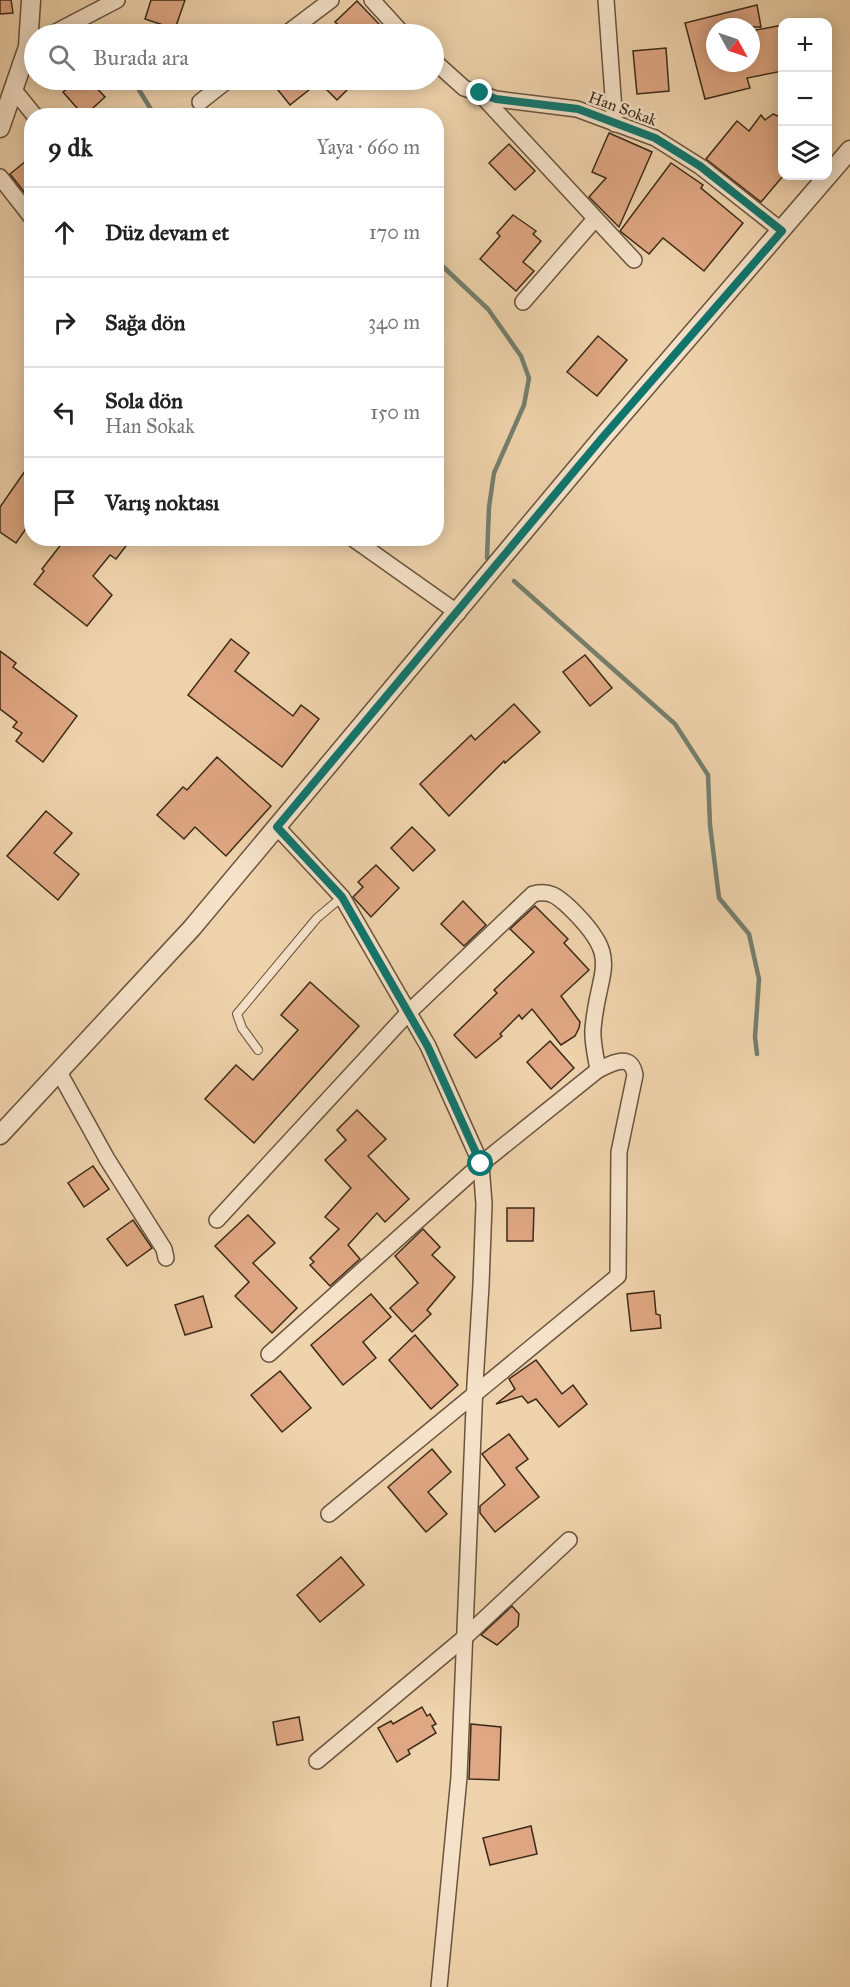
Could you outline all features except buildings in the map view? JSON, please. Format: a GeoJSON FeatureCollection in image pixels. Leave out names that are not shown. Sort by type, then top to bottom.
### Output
{"type":"FeatureCollection","features":[{"type":"Feature","properties":{"kind":"street"},"geometry":{"type":"LineString","coordinates":[[31,0],[31,24]]}},
{"type":"Feature","properties":{"kind":"street"},"geometry":{"type":"LineString","coordinates":[[68,24],[98,5],[117,0]]}},
{"type":"Feature","properties":{"kind":"street"},"geometry":{"type":"LineString","coordinates":[[299,24],[331,0]]}},
{"type":"Feature","properties":{"kind":"street"},"geometry":{"type":"LineString","coordinates":[[372,0],[394,24]]}},
{"type":"Feature","properties":{"kind":"street"},"geometry":{"type":"LineString","coordinates":[[606,0],[615,124]]}},
{"type":"Feature","properties":{"kind":"street"},"geometry":{"type":"LineString","coordinates":[[0,128],[24,62]]}},
{"type":"Feature","properties":{"kind":"street","name":"Han Sokak"},"geometry":{"type":"LineString","coordinates":[[444,70],[464,88],[496,99],[578,109],[655,138],[700,166],[782,231]]}},
{"type":"Feature","properties":{"kind":"street"},"geometry":{"type":"LineString","coordinates":[[13,89],[28,108]]}},
{"type":"Feature","properties":{"kind":"street"},"geometry":{"type":"LineString","coordinates":[[200,102],[215,90]]}},
{"type":"Feature","properties":{"kind":"street"},"geometry":{"type":"LineString","coordinates":[[480,93],[634,260]]}},
{"type":"Feature","properties":{"kind":"street"},"geometry":{"type":"LineString","coordinates":[[0,1135],[192,928],[458,613],[602,438],[850,150]]}},
{"type":"Feature","properties":{"kind":"street"},"geometry":{"type":"LineString","coordinates":[[0,177],[24,208]]}},
{"type":"Feature","properties":{"kind":"street"},"geometry":{"type":"LineString","coordinates":[[523,302],[595,219]]}},
{"type":"Feature","properties":{"kind":"street"},"geometry":{"type":"LineString","coordinates":[[363,546],[458,613]]}},
{"type":"Feature","properties":{"kind":"street"},"geometry":{"type":"LineString","coordinates":[[277,827],[342,897],[428,1047],[481,1164],[484,1204],[459,1777],[439,1987]]}},
{"type":"Feature","properties":{"kind":"street"},"geometry":{"type":"LineString","coordinates":[[217,1220],[409,1012],[533,894],[544,891],[554,894],[585,923],[602,948],[605,974],[593,1030],[598,1070]]}},
{"type":"Feature","properties":{"kind":"street"},"geometry":{"type":"LineString","coordinates":[[269,1354],[481,1164],[598,1070],[618,1060],[628,1062],[633,1066],[635,1075],[619,1152],[618,1276],[329,1514]]}},
{"type":"Feature","properties":{"kind":"street"},"geometry":{"type":"LineString","coordinates":[[59,1072],[107,1159],[164,1249],[166,1258]]}},
{"type":"Feature","properties":{"kind":"street"},"geometry":{"type":"LineString","coordinates":[[317,1761],[464,1638],[569,1540]]}},
{"type":"Feature","properties":{"kind":"lane"},"geometry":{"type":"LineString","coordinates":[[258,1050],[242,1028],[237,1014],[317,918],[342,897]]}},
{"type":"Feature","properties":{"kind":"waterway"},"geometry":{"type":"LineString","coordinates":[[139,90],[150,108]]}},
{"type":"Feature","properties":{"kind":"waterway"},"geometry":{"type":"LineString","coordinates":[[444,268],[488,309],[521,356],[529,378],[524,405],[494,473],[489,507],[487,558]]}},
{"type":"Feature","properties":{"kind":"waterway"},"geometry":{"type":"LineString","coordinates":[[514,581],[675,724],[708,775],[710,825],[719,898],[749,934],[759,979],[755,1037],[757,1054]]}},
{"type":"Feature","properties":{"kind":"route"},"geometry":{"type":"LineString","coordinates":[[480,93],[496,99],[578,109],[655,138],[700,166],[782,231],[602,438],[277,827],[308,857],[342,897],[378,956],[428,1047],[481,1164]]}}]}
